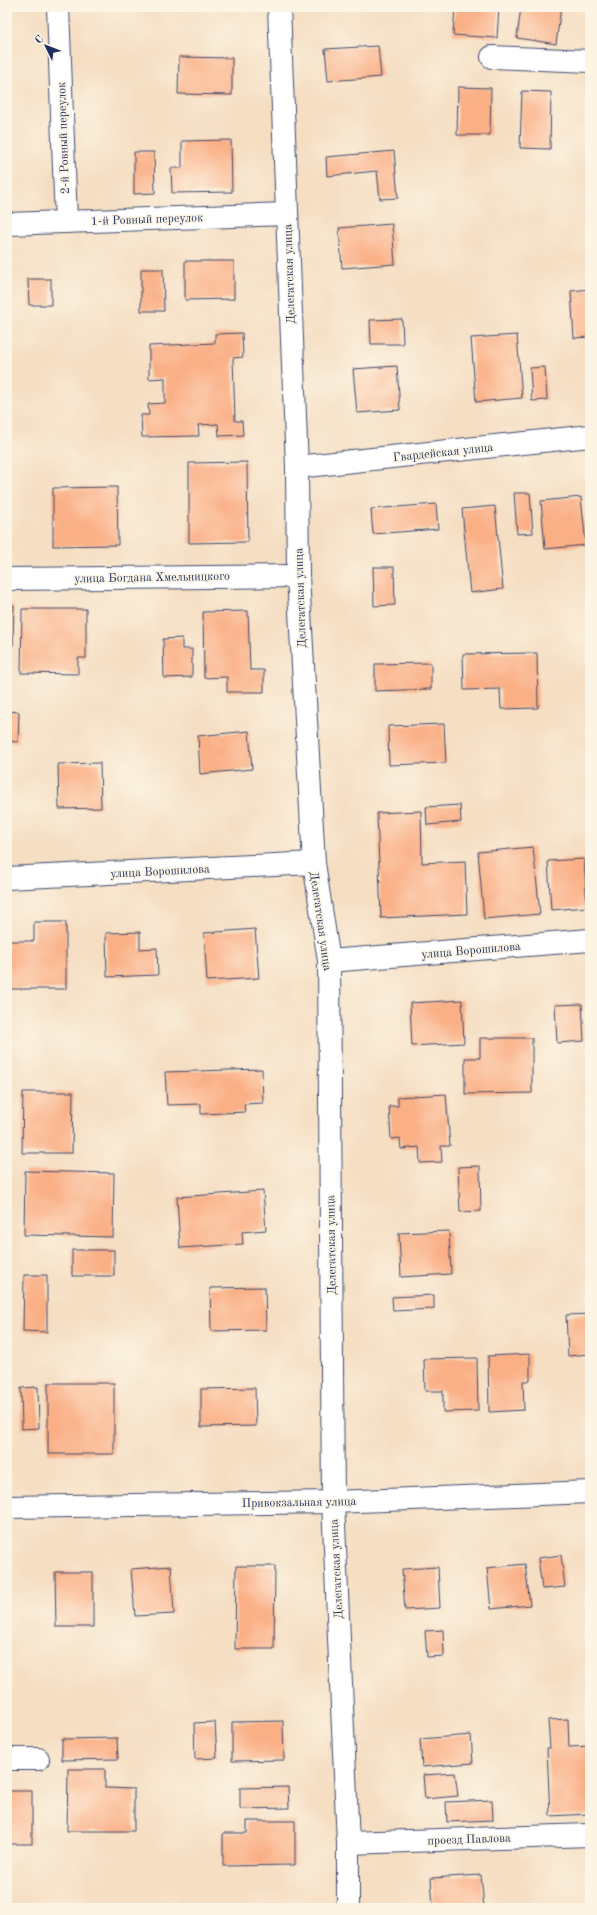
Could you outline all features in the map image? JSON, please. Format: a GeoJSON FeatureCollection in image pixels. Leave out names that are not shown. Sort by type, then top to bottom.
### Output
{"type":"FeatureCollection","features":[{"type":"Feature","properties":{"kind":"street","name":"2-й Ровный переулок"},"geometry":{"type":"LineString","coordinates":[[58,7],[66,222]]}},
{"type":"Feature","properties":{"kind":"street","name":"Делегатская улица"},"geometry":{"type":"LineString","coordinates":[[279,7],[297,467],[298,576],[314,863],[329,961],[334,1502],[348,1843],[348,1908]]}},
{"type":"Feature","properties":{"kind":"street"},"geometry":{"type":"LineString","coordinates":[[492,57],[590,61]]}},
{"type":"Feature","properties":{"kind":"street","name":"1-й Ровный переулок"},"geometry":{"type":"LineString","coordinates":[[7,224],[287,214]]}},
{"type":"Feature","properties":{"kind":"street","name":"Гвардейская улица"},"geometry":{"type":"LineString","coordinates":[[297,467],[590,436]]}},
{"type":"Feature","properties":{"kind":"street","name":"улица Богдана Хмельницкого"},"geometry":{"type":"LineString","coordinates":[[7,579],[298,576]]}},
{"type":"Feature","properties":{"kind":"street","name":"улица Ворошилова"},"geometry":{"type":"LineString","coordinates":[[7,878],[314,863]]}},
{"type":"Feature","properties":{"kind":"street","name":"улица Ворошилова"},"geometry":{"type":"LineString","coordinates":[[329,961],[590,940]]}},
{"type":"Feature","properties":{"kind":"street","name":"Привокзальная улица"},"geometry":{"type":"LineString","coordinates":[[7,1507],[334,1502],[590,1492]]}},
{"type":"Feature","properties":{"kind":"street"},"geometry":{"type":"LineString","coordinates":[[7,1759],[38,1759]]}},
{"type":"Feature","properties":{"kind":"street","name":"проезд Павлова"},"geometry":{"type":"LineString","coordinates":[[348,1843],[590,1835]]}},
{"type":"Feature","properties":{"kind":"building"},"geometry":{"type":"Polygon","coordinates":[[[455,7],[499,7],[497,38],[453,35],[455,7]]]}},
{"type":"Feature","properties":{"kind":"building"},"geometry":{"type":"Polygon","coordinates":[[[521,7],[561,7],[556,44],[517,38],[521,7]]]}},
{"type":"Feature","properties":{"kind":"building"},"geometry":{"type":"Polygon","coordinates":[[[378,46],[381,77],[328,81],[325,49],[378,46]]]}},
{"type":"Feature","properties":{"kind":"building"},"geometry":{"type":"Polygon","coordinates":[[[179,57],[232,58],[232,95],[178,94],[179,57]]]}},
{"type":"Feature","properties":{"kind":"building"},"geometry":{"type":"Polygon","coordinates":[[[458,87],[491,88],[490,135],[457,135],[458,87]]]}},
{"type":"Feature","properties":{"kind":"building"},"geometry":{"type":"Polygon","coordinates":[[[522,91],[551,92],[550,149],[520,148],[522,91]]]}},
{"type":"Feature","properties":{"kind":"building"},"geometry":{"type":"Polygon","coordinates":[[[231,140],[232,192],[172,193],[171,168],[182,168],[182,141],[231,140]]]}},
{"type":"Feature","properties":{"kind":"building"},"geometry":{"type":"Polygon","coordinates":[[[394,151],[398,198],[380,199],[377,171],[327,176],[326,157],[394,151]]]}},
{"type":"Feature","properties":{"kind":"building"},"geometry":{"type":"Polygon","coordinates":[[[134,152],[154,152],[155,193],[134,194],[134,152]]]}},
{"type":"Feature","properties":{"kind":"building"},"geometry":{"type":"Polygon","coordinates":[[[392,224],[395,264],[342,268],[339,228],[392,224]]]}},
{"type":"Feature","properties":{"kind":"building"},"geometry":{"type":"Polygon","coordinates":[[[185,261],[234,261],[234,299],[185,300],[185,261]]]}},
{"type":"Feature","properties":{"kind":"building"},"geometry":{"type":"Polygon","coordinates":[[[141,269],[163,269],[164,311],[141,311],[141,269]]]}},
{"type":"Feature","properties":{"kind":"building"},"geometry":{"type":"Polygon","coordinates":[[[28,279],[51,279],[51,305],[29,305],[28,279]]]}},
{"type":"Feature","properties":{"kind":"building"},"geometry":{"type":"Polygon","coordinates":[[[590,289],[590,337],[574,338],[571,291],[590,289]]]}},
{"type":"Feature","properties":{"kind":"building"},"geometry":{"type":"Polygon","coordinates":[[[402,319],[403,344],[371,344],[370,320],[402,319]]]}},
{"type":"Feature","properties":{"kind":"building"},"geometry":{"type":"Polygon","coordinates":[[[242,333],[243,357],[233,358],[235,421],[242,421],[243,435],[219,436],[218,424],[198,425],[199,436],[142,437],[141,415],[149,415],[148,404],[165,403],[165,378],[149,379],[149,346],[215,343],[215,334],[242,333]]]}},
{"type":"Feature","properties":{"kind":"building"},"geometry":{"type":"Polygon","coordinates":[[[517,335],[522,398],[476,402],[471,338],[517,335]]]}},
{"type":"Feature","properties":{"kind":"building"},"geometry":{"type":"Polygon","coordinates":[[[397,366],[400,410],[357,413],[353,369],[397,366]]]}},
{"type":"Feature","properties":{"kind":"building"},"geometry":{"type":"Polygon","coordinates":[[[545,367],[547,400],[532,401],[530,368],[545,367]]]}},
{"type":"Feature","properties":{"kind":"building"},"geometry":{"type":"Polygon","coordinates":[[[247,462],[248,542],[189,543],[189,463],[247,462]]]}},
{"type":"Feature","properties":{"kind":"building"},"geometry":{"type":"Polygon","coordinates":[[[117,487],[118,545],[53,546],[53,488],[117,487]]]}},
{"type":"Feature","properties":{"kind":"building"},"geometry":{"type":"Polygon","coordinates":[[[514,493],[530,493],[533,533],[517,534],[514,493]]]}},
{"type":"Feature","properties":{"kind":"building"},"geometry":{"type":"Polygon","coordinates":[[[581,497],[586,545],[545,549],[541,501],[581,497]]]}},
{"type":"Feature","properties":{"kind":"building"},"geometry":{"type":"Polygon","coordinates":[[[436,504],[438,529],[373,534],[371,509],[436,504]]]}},
{"type":"Feature","properties":{"kind":"building"},"geometry":{"type":"Polygon","coordinates":[[[495,506],[503,589],[470,593],[462,509],[495,506]]]}},
{"type":"Feature","properties":{"kind":"building"},"geometry":{"type":"Polygon","coordinates":[[[373,567],[394,567],[395,605],[374,606],[373,567]]]}},
{"type":"Feature","properties":{"kind":"building"},"geometry":{"type":"Polygon","coordinates":[[[7,605],[14,605],[13,645],[7,645],[7,605]]]}},
{"type":"Feature","properties":{"kind":"building"},"geometry":{"type":"Polygon","coordinates":[[[22,609],[86,609],[86,658],[78,658],[78,674],[21,673],[22,609]]]}},
{"type":"Feature","properties":{"kind":"building"},"geometry":{"type":"Polygon","coordinates":[[[248,611],[250,670],[264,670],[264,692],[227,692],[227,677],[204,678],[203,612],[248,611]]]}},
{"type":"Feature","properties":{"kind":"building"},"geometry":{"type":"Polygon","coordinates":[[[182,638],[182,649],[192,649],[192,677],[164,678],[163,639],[182,638]]]}},
{"type":"Feature","properties":{"kind":"building"},"geometry":{"type":"Polygon","coordinates":[[[537,653],[538,708],[501,709],[500,689],[464,690],[463,654],[537,653]]]}},
{"type":"Feature","properties":{"kind":"building"},"geometry":{"type":"Polygon","coordinates":[[[431,663],[431,689],[375,691],[375,664],[431,663]]]}},
{"type":"Feature","properties":{"kind":"building"},"geometry":{"type":"Polygon","coordinates":[[[7,711],[19,712],[18,742],[7,741],[7,711]]]}},
{"type":"Feature","properties":{"kind":"building"},"geometry":{"type":"Polygon","coordinates":[[[444,724],[446,763],[389,765],[388,726],[444,724]]]}},
{"type":"Feature","properties":{"kind":"building"},"geometry":{"type":"Polygon","coordinates":[[[249,731],[252,769],[200,774],[198,736],[249,731]]]}},
{"type":"Feature","properties":{"kind":"building"},"geometry":{"type":"Polygon","coordinates":[[[100,763],[101,808],[59,809],[58,764],[100,763]]]}},
{"type":"Feature","properties":{"kind":"building"},"geometry":{"type":"Polygon","coordinates":[[[460,805],[461,822],[427,825],[426,807],[460,805]]]}},
{"type":"Feature","properties":{"kind":"building"},"geometry":{"type":"Polygon","coordinates":[[[421,811],[422,863],[465,861],[467,914],[381,918],[377,813],[421,811]]]}},
{"type":"Feature","properties":{"kind":"building"},"geometry":{"type":"Polygon","coordinates":[[[533,847],[540,914],[484,919],[478,852],[533,847]]]}},
{"type":"Feature","properties":{"kind":"building"},"geometry":{"type":"Polygon","coordinates":[[[584,859],[587,907],[551,910],[548,861],[584,859]]]}},
{"type":"Feature","properties":{"kind":"building"},"geometry":{"type":"Polygon","coordinates":[[[34,922],[66,922],[66,989],[8,989],[8,941],[34,941],[34,922]]]}},
{"type":"Feature","properties":{"kind":"building"},"geometry":{"type":"Polygon","coordinates":[[[255,929],[259,978],[207,981],[204,933],[255,929]]]}},
{"type":"Feature","properties":{"kind":"building"},"geometry":{"type":"Polygon","coordinates":[[[140,932],[140,949],[157,948],[158,975],[107,977],[106,933],[140,932]]]}},
{"type":"Feature","properties":{"kind":"building"},"geometry":{"type":"Polygon","coordinates":[[[462,1000],[464,1043],[412,1046],[410,1003],[462,1000]]]}},
{"type":"Feature","properties":{"kind":"building"},"geometry":{"type":"Polygon","coordinates":[[[582,1004],[584,1041],[557,1043],[555,1005],[582,1004]]]}},
{"type":"Feature","properties":{"kind":"building"},"geometry":{"type":"Polygon","coordinates":[[[480,1038],[532,1038],[532,1093],[465,1094],[465,1058],[480,1058],[480,1038]]]}},
{"type":"Feature","properties":{"kind":"building"},"geometry":{"type":"Polygon","coordinates":[[[262,1069],[263,1103],[244,1104],[245,1112],[201,1114],[201,1104],[167,1105],[165,1072],[262,1069]]]}},
{"type":"Feature","properties":{"kind":"building"},"geometry":{"type":"Polygon","coordinates":[[[23,1092],[73,1092],[72,1153],[22,1153],[23,1092]]]}},
{"type":"Feature","properties":{"kind":"building"},"geometry":{"type":"Polygon","coordinates":[[[446,1094],[450,1146],[441,1146],[442,1162],[420,1163],[419,1147],[401,1149],[400,1138],[391,1139],[389,1106],[398,1106],[398,1097],[446,1094]]]}},
{"type":"Feature","properties":{"kind":"building"},"geometry":{"type":"Polygon","coordinates":[[[480,1166],[481,1211],[460,1212],[458,1167],[480,1166]]]}},
{"type":"Feature","properties":{"kind":"building"},"geometry":{"type":"Polygon","coordinates":[[[25,1171],[114,1173],[113,1237],[24,1235],[25,1171]]]}},
{"type":"Feature","properties":{"kind":"building"},"geometry":{"type":"Polygon","coordinates":[[[263,1191],[266,1230],[242,1232],[243,1244],[180,1248],[177,1197],[263,1191]]]}},
{"type":"Feature","properties":{"kind":"building"},"geometry":{"type":"Polygon","coordinates":[[[449,1231],[451,1274],[401,1277],[399,1233],[449,1231]]]}},
{"type":"Feature","properties":{"kind":"building"},"geometry":{"type":"Polygon","coordinates":[[[72,1250],[114,1250],[114,1276],[72,1276],[72,1250]]]}},
{"type":"Feature","properties":{"kind":"building"},"geometry":{"type":"Polygon","coordinates":[[[24,1275],[47,1275],[47,1332],[23,1331],[24,1275]]]}},
{"type":"Feature","properties":{"kind":"building"},"geometry":{"type":"Polygon","coordinates":[[[265,1287],[266,1330],[211,1331],[210,1288],[265,1287]]]}},
{"type":"Feature","properties":{"kind":"building"},"geometry":{"type":"Polygon","coordinates":[[[434,1295],[434,1309],[393,1311],[392,1297],[434,1295]]]}},
{"type":"Feature","properties":{"kind":"building"},"geometry":{"type":"Polygon","coordinates":[[[590,1314],[590,1354],[568,1356],[566,1315],[590,1314]]]}},
{"type":"Feature","properties":{"kind":"building"},"geometry":{"type":"Polygon","coordinates":[[[530,1354],[530,1381],[523,1381],[524,1410],[489,1412],[488,1356],[530,1354]]]}},
{"type":"Feature","properties":{"kind":"building"},"geometry":{"type":"Polygon","coordinates":[[[477,1358],[478,1411],[443,1412],[443,1391],[425,1391],[424,1359],[477,1358]]]}},
{"type":"Feature","properties":{"kind":"building"},"geometry":{"type":"Polygon","coordinates":[[[48,1383],[114,1383],[114,1454],[48,1454],[48,1383]]]}},
{"type":"Feature","properties":{"kind":"building"},"geometry":{"type":"Polygon","coordinates":[[[38,1387],[39,1428],[22,1429],[21,1388],[38,1387]]]}},
{"type":"Feature","properties":{"kind":"building"},"geometry":{"type":"Polygon","coordinates":[[[255,1388],[256,1426],[201,1427],[201,1389],[255,1388]]]}},
{"type":"Feature","properties":{"kind":"building"},"geometry":{"type":"Polygon","coordinates":[[[561,1555],[565,1587],[542,1589],[538,1558],[561,1555]]]}},
{"type":"Feature","properties":{"kind":"building"},"geometry":{"type":"Polygon","coordinates":[[[525,1564],[530,1605],[491,1609],[487,1568],[525,1564]]]}},
{"type":"Feature","properties":{"kind":"building"},"geometry":{"type":"Polygon","coordinates":[[[171,1566],[174,1614],[135,1616],[131,1569],[171,1566]]]}},
{"type":"Feature","properties":{"kind":"building"},"geometry":{"type":"Polygon","coordinates":[[[236,1566],[275,1566],[274,1649],[235,1649],[236,1566]]]}},
{"type":"Feature","properties":{"kind":"building"},"geometry":{"type":"Polygon","coordinates":[[[438,1567],[440,1608],[405,1610],[402,1569],[438,1567]]]}},
{"type":"Feature","properties":{"kind":"building"},"geometry":{"type":"Polygon","coordinates":[[[55,1572],[93,1572],[93,1627],[56,1627],[55,1572]]]}},
{"type":"Feature","properties":{"kind":"building"},"geometry":{"type":"Polygon","coordinates":[[[443,1630],[444,1656],[427,1657],[425,1631],[443,1630]]]}},
{"type":"Feature","properties":{"kind":"building"},"geometry":{"type":"Polygon","coordinates":[[[568,1719],[569,1747],[590,1746],[590,1814],[550,1816],[547,1748],[550,1748],[548,1720],[568,1719]]]}},
{"type":"Feature","properties":{"kind":"building"},"geometry":{"type":"Polygon","coordinates":[[[283,1721],[284,1760],[232,1761],[232,1722],[283,1721]]]}},
{"type":"Feature","properties":{"kind":"building"},"geometry":{"type":"Polygon","coordinates":[[[215,1722],[217,1758],[195,1759],[194,1723],[215,1722]]]}},
{"type":"Feature","properties":{"kind":"building"},"geometry":{"type":"Polygon","coordinates":[[[471,1735],[473,1763],[422,1767],[420,1739],[471,1735]]]}},
{"type":"Feature","properties":{"kind":"building"},"geometry":{"type":"Polygon","coordinates":[[[117,1738],[118,1759],[62,1760],[62,1739],[117,1738]]]}},
{"type":"Feature","properties":{"kind":"building"},"geometry":{"type":"Polygon","coordinates":[[[68,1769],[105,1769],[105,1788],[134,1789],[134,1831],[67,1831],[68,1769]]]}},
{"type":"Feature","properties":{"kind":"building"},"geometry":{"type":"Polygon","coordinates":[[[455,1773],[458,1796],[425,1799],[423,1775],[455,1773]]]}},
{"type":"Feature","properties":{"kind":"building"},"geometry":{"type":"Polygon","coordinates":[[[288,1787],[289,1808],[240,1809],[240,1788],[288,1787]]]}},
{"type":"Feature","properties":{"kind":"building"},"geometry":{"type":"Polygon","coordinates":[[[7,1791],[32,1791],[32,1844],[7,1844],[7,1791]]]}},
{"type":"Feature","properties":{"kind":"building"},"geometry":{"type":"Polygon","coordinates":[[[492,1800],[493,1820],[447,1822],[446,1802],[492,1800]]]}},
{"type":"Feature","properties":{"kind":"building"},"geometry":{"type":"Polygon","coordinates":[[[247,1821],[295,1821],[295,1865],[223,1866],[223,1833],[247,1833],[247,1821]]]}},
{"type":"Feature","properties":{"kind":"building"},"geometry":{"type":"Polygon","coordinates":[[[481,1875],[484,1908],[433,1908],[431,1878],[481,1875]]]}}]}
